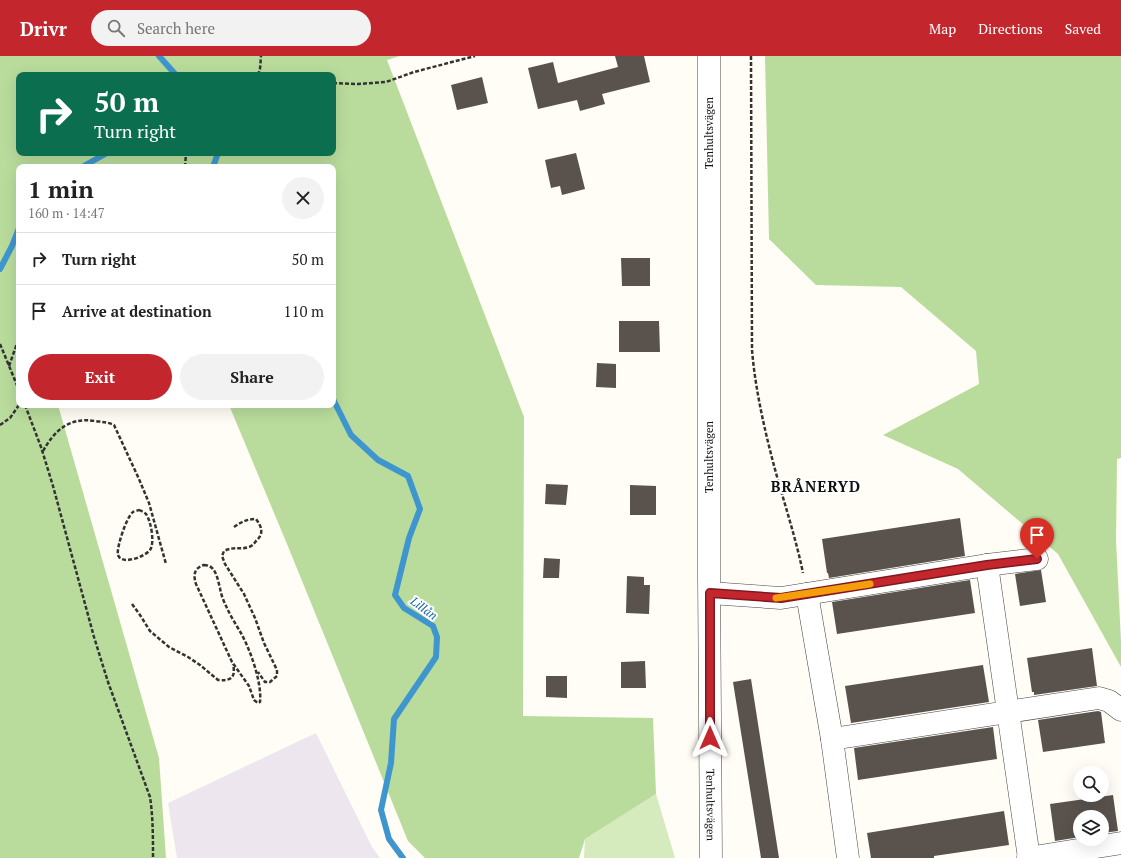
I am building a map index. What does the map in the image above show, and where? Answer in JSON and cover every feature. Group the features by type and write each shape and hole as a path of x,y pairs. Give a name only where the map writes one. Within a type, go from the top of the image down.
{"street":[{"name":"Tenhultsvägen","path":"709,56 711,858"},
{"path":"710,593 777,598 987,565 1037,559"},
{"path":"987,565 1028,858 1121,842"},
{"path":"807,594 832,739 848,858"},
{"path":"832,739 1100,698 1109,701 1121,710"}],"path":[{"path":"259,72 261,56"},
{"path":"336,83 358,84 386,82 414,72 475,56"},
{"path":"752,56 752,350 754,373 772,458 797,546 807,594"},
{"path":"0,344 16,383"},
{"path":"9,366 16,346"},
{"path":"0,425 10,418 17,408"},
{"path":"26,408 53,486 94,637 108,682 150,796 153,830 153,858"},
{"path":"42,452 49,440 71,422 85,419 108,423 114,426 149,503 166,564"},
{"path":"138,510 147,515 150,522 153,541 151,549 147,553 129,560 120,558 118,555 118,550 121,537 133,512 138,510"},
{"path":"234,527 249,519 256,520 261,525 262,533 258,540 250,547 230,548 224,551 222,556 225,564 244,594 277,670 277,676 270,682 265,682 258,674 246,642 228,610 220,590 218,579 212,568 208,565 200,566 197,568 194,577 232,662 249,686 254,700 258,703 260,702 260,697 256,669"},
{"path":"132,604 150,631 169,647 194,661 218,680 229,680 232,677 234,672 232,662"}],"shaded area":[{"path":"316,733 372,847 380,858 177,858 168,803"}],"green space":[{"path":"0,56 400,56 387,60 524,417 523,716 653,718 656,794 585,839 579,858 425,858 408,841 230,408 336,408 336,164 16,164 16,408 59,408 159,758 166,858 0,858"},
{"path":"765,56 1121,56 1121,458 1117,459 1116,540 1121,667 1058,554 958,469 883,435 979,384 976,351 901,287 816,285 769,239"},
{"path":"656,794 675,858 584,858 585,839"}],"building":[{"path":"615,56 644,56 650,82 602,94 605,104 580,111 577,100 538,109 528,68 553,62 558,83 618,67"},
{"path":"482,77 488,103 457,110 451,85"},
{"path":"576,153 585,189 562,195 560,186 551,188 545,160"},
{"path":"621,258 650,258 650,286 622,286"},
{"path":"619,321 659,321 660,352 619,352"},
{"path":"597,363 616,364 616,388 596,387"},
{"path":"546,484 568,485 566,505 545,504"},
{"path":"630,485 656,486 656,515 630,515"},
{"path":"960,518 965,556 829,578 822,539"},
{"path":"544,558 560,559 559,578 543,578"},
{"path":"1041,570 1046,602 1020,606 1015,574"},
{"path":"627,576 644,577 644,585 650,585 649,614 626,613"},
{"path":"970,580 975,613 837,634 832,602"},
{"path":"1092,648 1097,686 1034,695 1034,692 1032,692 1027,658"},
{"path":"645,661 646,688 621,688 621,662"},
{"path":"983,665 989,702 851,723 845,686"},
{"path":"546,676 567,676 567,698 546,697"},
{"path":"751,679 779,858 761,858 733,682"},
{"path":"1098,711 1101,712 1105,743 1043,752 1038,720"},
{"path":"993,727 997,759 858,780 854,748"},
{"path":"1113,795 1118,831 1109,832 1109,810 1073,810 1073,838 1055,841 1050,804 1073,801 1073,802 1109,802 1109,796"},
{"path":"1004,811 1009,845 934,856 934,858 871,858 867,833"}],"waterway":[{"name":"Lillån","path":"159,56 173,72"},
{"path":"87,164 102,156"},
{"name":"Lillån","path":"214,164 217,156"},
{"path":"0,269 16,236"},
{"name":"Lillån","path":"336,405 351,435 378,460 408,476 420,509 409,538 395,595 404,608 433,626 437,637 436,657 394,719 391,763 381,810 389,839 403,858"}],"slow traffic":[{"path":"776,598 870,584"}],"district":[{"name":"BRÅNERYD","path":"816,486"}],"route":[{"path":"710,738 710,593 781,598 987,565 1037,559"}]}
